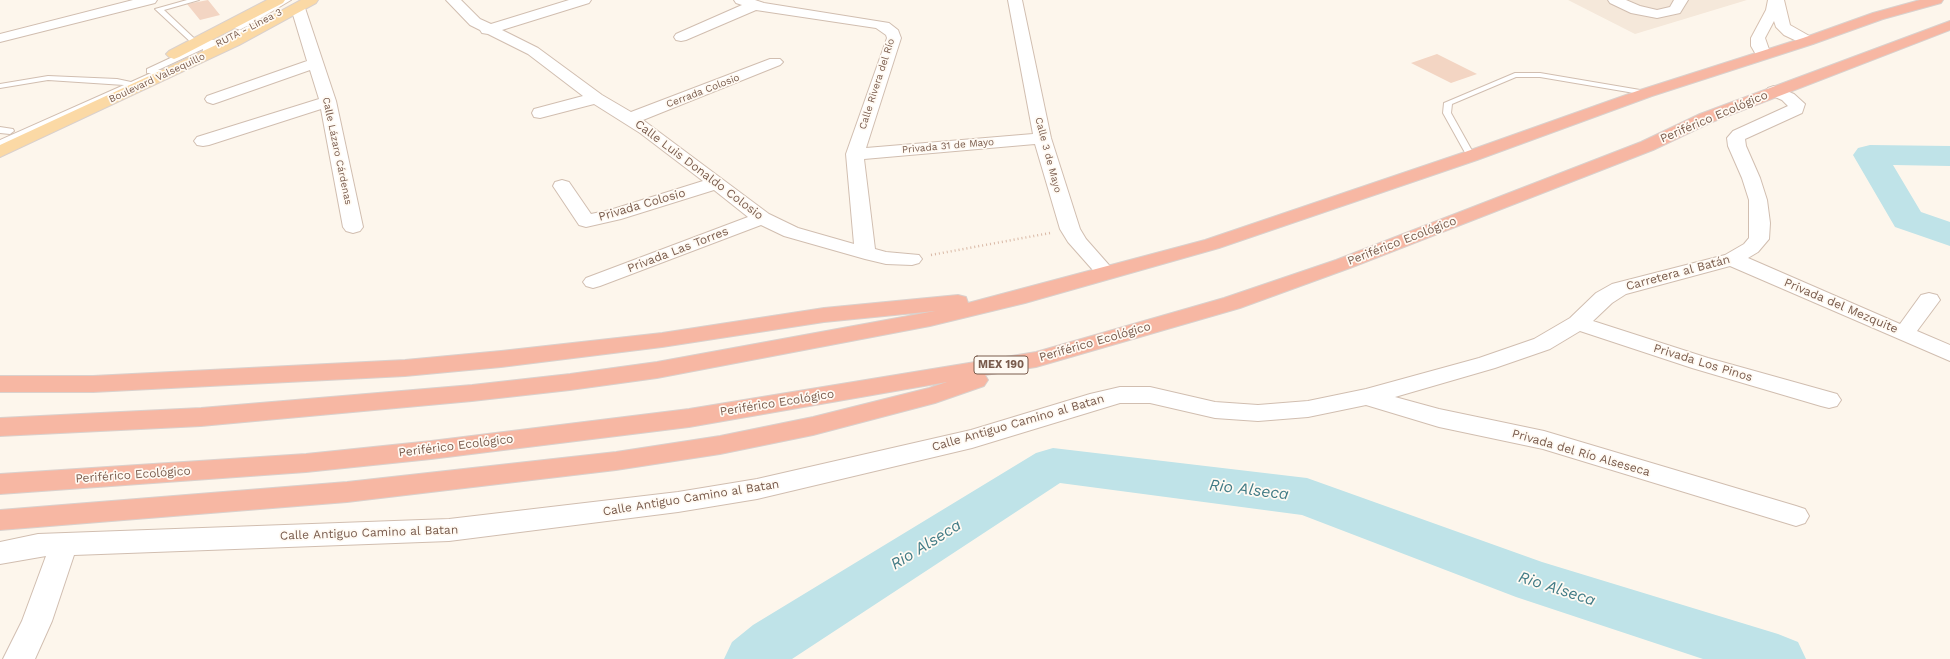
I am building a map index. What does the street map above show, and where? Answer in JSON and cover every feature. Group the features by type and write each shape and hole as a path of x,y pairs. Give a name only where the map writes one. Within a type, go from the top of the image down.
{"highway":[{"path":"0,427 105,423 209,416 472,393 570,382 657,370 930,319 1017,298 1212,244 1471,156 1646,93 1808,41 1878,16 1936,0"},
{"name":"Periférico Ecológico","path":"0,484 306,463 438,449 696,416 1036,359 1232,303 1335,266 1647,146 1679,130 1774,92 1950,25"},
{"path":"0,384 101,384 292,375 420,366 501,359 662,340 824,315 902,306 1017,298"},
{"path":"0,520 347,492 616,461 720,445 813,426 935,395 1036,359"}],"main road":[{"name":"Boulevard Valsequillo","path":"3,132 123,83 278,0"},
{"name":"Boulevard Valsequillo","path":"0,152 234,42 300,2"}],"street":[{"path":"0,38 150,0"},
{"name":"Calle Luis Donaldo Colosio","path":"453,0 466,15 487,30 537,54 596,98 673,149 762,218 791,232 865,253 899,259 912,259"},
{"path":"487,30 584,0"},
{"name":"Calle 3 de Mayo","path":"1015,0 1042,138 1070,229 1078,242 1106,273"},
{"path":"1615,0 1636,10 1657,14 1675,10 1681,0"},
{"path":"1776,0 1783,27 1789,32 1808,41"},
{"path":"1763,55 1759,46 1758,38 1773,10 1776,0"},
{"name":"Calle Lázaro Cárdenas","path":"300,2 315,63 328,101 353,227"},
{"path":"680,37 747,3"},
{"name":"Calle Rivera del Río","path":"747,3 876,24 884,26 893,33 894,38 855,154 865,253"},
{"name":"Cerrada Colosio","path":"629,119 775,62"},
{"path":"213,99 315,63"},
{"name":"Carretera al Batán","path":"1366,397 1542,344 1578,323 1604,298 1619,289 1644,281 1732,259 1751,248 1759,239 1760,223 1758,200 1751,178 1737,146 1736,138 1739,135 1796,109 1796,104 1788,97 1774,92"},
{"path":"540,113 596,98"},
{"path":"202,141 328,101"},
{"name":"Privada 31 de Mayo","path":"855,154 1042,138"},
{"name":"Privada Colosio","path":"562,186 586,221 614,215 716,183"},
{"name":"Privada Las Torres","path":"593,282 762,218"},
{"name":"Privada del Mezquite","path":"1732,259 1950,354"},
{"path":"1904,333 1929,300"},
{"name":"Privada Los Pinos","path":"1578,323 1700,363 1829,400"},
{"name":"Calle Antiguo Camino al Batan","path":"1,552 38,545 449,530 600,513 757,489 972,439 1098,400 1120,395 1150,394 1215,410 1258,413 1308,409 1366,397"},
{"name":"Privada del Río Alseseca","path":"1366,397 1439,418 1544,440 1796,516"},
{"path":"18,659 23,653 37,621 64,544"}],"lane":[{"path":"195,44 159,9 196,0"},
{"path":"123,83 300,2"},
{"name":"RUTA - Línea 3","path":"0,143 123,83 204,51 300,2"},
{"path":"1471,156 1447,113 1448,103 1515,75 1540,75 1646,93"},
{"name":"RUTA - Línea 3","path":"0,86 48,78 123,83"}],"path":[{"path":"912,259 1070,229"}],"shaded area":[{"path":"1568,0 1747,0 1635,34"}],"building":[{"path":"208,0 220,15 200,20 187,4"},
{"path":"1437,54 1477,74 1451,83 1411,63"}],"waterway":[{"name":"Rio Alseca","path":"1950,156 1870,155 1908,219 1950,235"},
{"name":"Rio Alseca","path":"752,659 773,642 1053,465 1307,497 1535,582 1778,659"}]}
